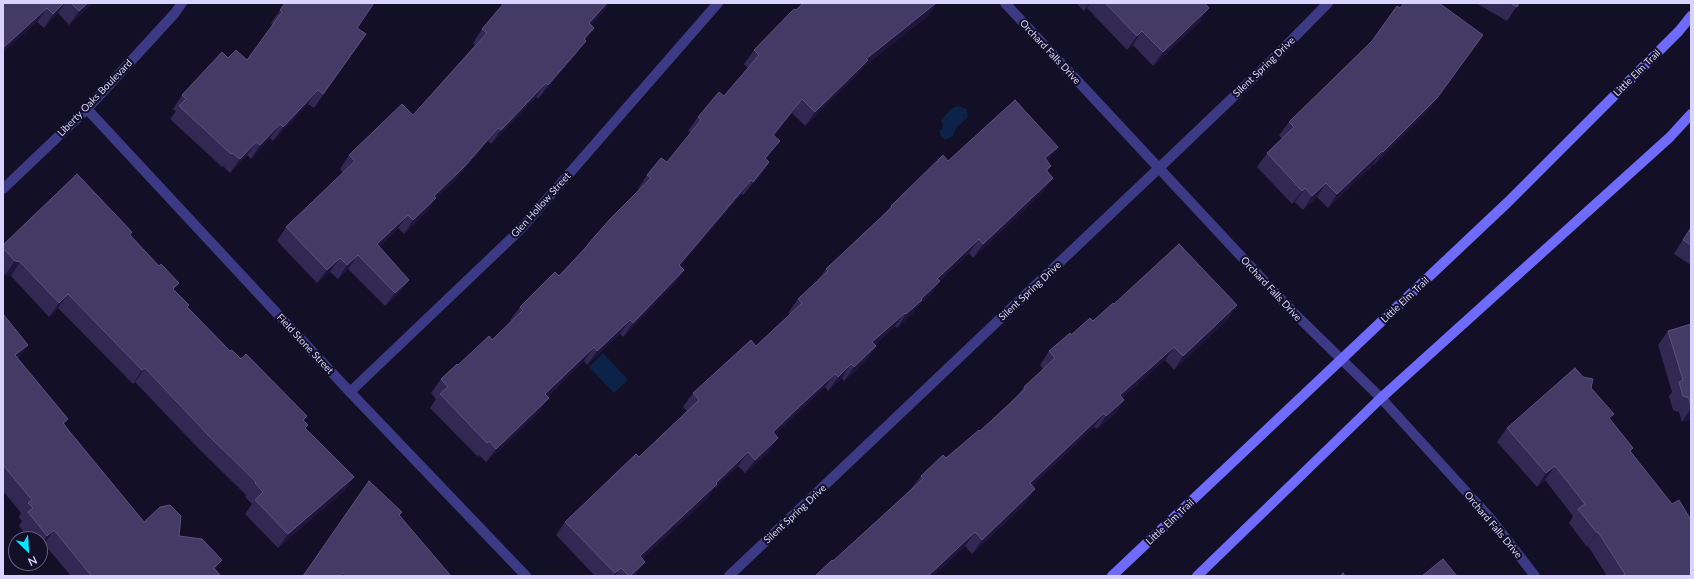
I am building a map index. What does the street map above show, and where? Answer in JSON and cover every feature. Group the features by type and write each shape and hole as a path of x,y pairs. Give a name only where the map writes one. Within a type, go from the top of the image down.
{"street":[{"name":"Liberty Oaks Boulevard","path":"3,189 87,109 175,13 182,3"},
{"name":"Glen Hollow Street","path":"350,392 520,230 718,3"},
{"name":"Orchard Falls Drive","path":"1005,3 1293,312 1380,398 1491,519 1535,576"},
{"name":"Silent Spring Drive","path":"729,576 1272,60 1328,3"},
{"name":"Little Elm Trail","path":"1112,576 1508,202 1679,31 1691,16"},
{"name":"Field Stone Street","path":"87,109 350,392 526,576"},
{"path":"1197,576 1380,398 1670,137 1691,114"}],"water":[{"path":"959,106 966,109 968,117 956,128 953,136 945,140 939,131 942,129 943,125 941,120 950,110"},
{"path":"603,353 628,380 614,393 589,367"}],"building":[{"path":"3,3 64,3 53,14 47,8 3,48"},
{"path":"71,3 88,3 79,11"},
{"path":"285,3 374,3 357,28 366,34 323,94 318,90 283,127 280,124 260,145 256,142 240,159 232,153 231,154 179,106 186,99 182,95 222,52 228,58 236,50 247,60 282,12 280,10"},
{"path":"504,3 607,3 589,23 594,28 584,39 586,41 548,85 546,83 501,130 498,128 464,167 434,196 436,198 413,220 408,215 377,244 409,280 395,293 358,255 347,265 340,258 327,270 286,227 355,161 349,155 402,104 413,115 487,33 482,29"},
{"path":"803,3 936,3 866,59 868,60 815,112 802,99 773,135 780,141 765,158 769,162 753,182 751,180 679,265 684,270 633,323 630,320 597,351 594,347 545,394 549,398 496,449 489,441 487,443 440,394 448,387 441,379 489,336 492,340 523,310 520,307 555,272 559,276 611,218 651,178 647,175 661,158 667,162 701,120 698,117 719,92 724,96 759,55 754,50 794,9 796,10"},
{"path":"1105,3 1205,3 1209,8 1163,52 1142,31 1137,36"},
{"path":"1404,3 1439,3 1483,35 1437,98 1383,152 1382,151 1337,194 1326,183 1312,196 1305,188 1302,191 1267,153 1294,127 1289,122 1372,41 1397,6 1400,8"},
{"path":"1510,3 1519,3 1517,7"},
{"path":"1015,100 1058,147 1045,158 1051,166 1046,170 1053,178 983,244 979,239 937,279 940,281 921,299 922,300 872,342 876,346 854,367 851,364 838,377 835,374 803,403 773,432 778,438 755,460 748,452 716,483 717,484 640,556 645,562 630,576 621,568 615,573 565,522 636,454 639,457 699,400 693,393 751,340 756,346 802,303 798,299 828,271 826,269 892,207 891,206 943,155 948,161"},
{"path":"77,174 132,232 130,235 159,266 161,264 179,283 173,289 189,305 187,307 230,351 232,350 241,359 246,354 307,416 303,420 308,425 305,428 354,477 288,534 255,500 263,492 255,483 256,482 209,436 145,368 142,370 68,294 59,303 20,262 15,261 3,248 3,245"},
{"path":"1691,228 1691,245 1683,240"},
{"path":"1179,244 1237,305 1183,356 1174,347 1120,395 1124,400 1106,416 1104,413 1030,483 1035,489 982,540 975,532 928,576 815,576 923,479 921,476 943,455 946,458 979,430 980,431 1025,389 1024,387 1055,358 1049,351 1070,333 1071,335 1090,318 1093,321 1113,303 1114,304"},
{"path":"3,314 28,345 15,355 68,419 63,423 144,522 160,507 170,505 181,516 179,536 202,539 222,560 214,568 221,576 89,576 90,574 54,530 48,535 48,531 43,531 28,512 33,508 28,503 32,500 3,465"},
{"path":"1691,324 1691,407 1689,398 1683,396 1679,382 1683,380 1668,331"},
{"path":"1575,368 1583,377 1593,379 1591,388 1614,414 1609,418 1633,448 1630,451 1672,504 1679,500 1691,520 1691,576 1622,576 1625,574 1598,532 1597,533 1578,509 1585,504 1555,466 1546,473 1507,428"},
{"path":"369,481 402,512 399,515 451,576 345,576 343,573 340,576 303,576"},
{"path":"1443,559 1457,576 1422,576"}]}
